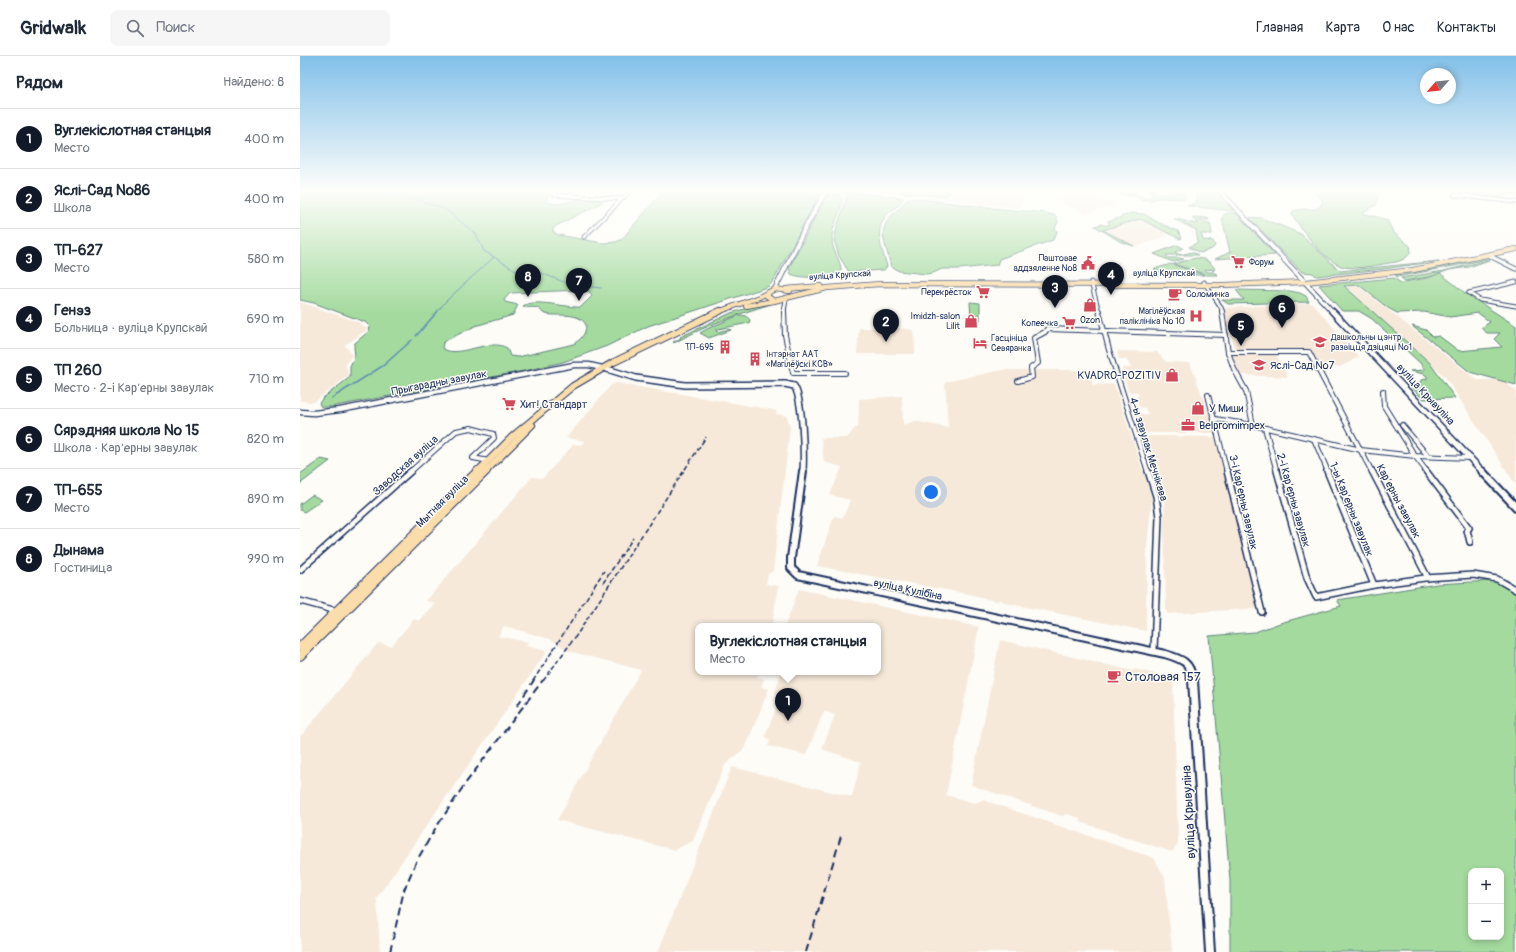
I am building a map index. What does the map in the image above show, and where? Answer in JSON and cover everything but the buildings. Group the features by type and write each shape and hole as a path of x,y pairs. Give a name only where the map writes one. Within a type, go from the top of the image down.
{"main road":[{"path":"776,301 767,296 772,290 804,231"},
{"name":"вуліца Крывуліна","path":"1258,231 1516,507"},
{"name":"вуліца Крупскай","path":"1305,280 1409,268 1516,245"},
{"name":"вуліца Крупскай","path":"776,301 827,288 880,284 1205,283 1305,280 1413,270 1516,249"},
{"name":"вуліца Крупскай","path":"772,290 880,281 1091,283"},
{"path":"784,289 791,294 787,299"},
{"path":"605,369 702,319 772,290"},
{"path":"605,369 710,318 752,304 776,301"},
{"name":"вуліца Кулібіна","path":"605,369 636,378 684,385 785,384 794,386 798,392 801,418 803,470 791,558 791,568 798,575 993,618 1154,651 1184,661 1192,670"},
{"name":"Мытная вуліца","path":"300,656 340,611 489,460 540,412 573,386 605,369"},
{"name":"Мытная вуліца","path":"300,647 393,566 540,418 579,386 605,369"},
{"name":"вуліца Крывуліна","path":"1192,670 1210,952"}],"street":[{"path":"584,237 590,231"},
{"path":"1488,255 1516,269"},
{"path":"1516,282 1469,293 1480,300 1516,306"},
{"name":"4-ы завулак Мечнікава","path":"1091,283 1104,331 1130,417 1153,485 1158,506 1154,651"},
{"path":"1205,283 1221,307 1228,352 1246,391 1253,425"},
{"path":"787,299 783,306 794,373 844,373"},
{"path":"776,301 783,306"},
{"path":"1018,381 1032,377 1031,368 1038,363 1034,338 1045,332 1047,329 1226,334"},
{"name":"Карʼерны завулак","path":"1228,352 1310,352 1428,578"},
{"name":"Прыгарадны завулак","path":"300,412 314,413 340,410 582,364 605,369"},
{"path":"1383,392 1384,406 1415,456 1469,528 1467,530 1470,542"},
{"name":"3-і Карʼерны завулак","path":"1208,395 1229,474 1241,535 1262,612"},
{"path":"1215,419 1253,425 1361,450 1415,456 1471,458"},
{"path":"1402,425 1428,456"},
{"name":"Заводская вуліца","path":"300,570 456,431 471,428 493,434 494,438 473,458 489,460"},
{"name":"2-і Карʼерны завулак","path":"1264,428 1307,578 1316,597 1374,585"},
{"name":"1-ы Карʼерны завулак","path":"1314,439 1374,585"},
{"path":"1374,585 1428,578 1473,575 1497,579 1509,584 1516,590"},
{"path":"300,601 340,611"}],"shaded area":[{"path":"1106,231 1161,231 1169,235 1135,247"},
{"path":"1358,286 1477,380 1502,380 1516,391 1516,485 1445,377 1346,287"},
{"path":"300,302 358,322 368,329 345,345 352,355 346,364 348,376 314,402 300,401"},
{"path":"1312,303 1359,357 1340,367 1319,365 1308,350 1236,350 1234,348 1224,308"},
{"path":"859,328 897,328 914,330 915,354 857,354"},
{"path":"1117,351 1157,352 1166,362 1190,363 1214,426 1213,433 1141,433 1135,414 1148,414 1145,408 1139,407 1136,396 1139,396 1138,392 1128,392 1122,368 1131,368 1126,359 1119,359"},
{"name":"Яслі-Сад №7","path":"1230,354 1276,354 1288,377 1241,375"},
{"path":"1002,370 1089,370 1093,385 1114,384 1152,498 1147,546 1146,631 1006,603 1001,600 994,601 973,595 817,566 834,516 843,518 850,500 830,495 842,467 824,462 821,438 847,438 855,428 858,428 859,399 902,396 903,425 915,421 948,428 945,382"},
{"path":"616,383 768,409 777,411 776,414 787,416 790,428 773,571 768,574 766,584 778,586 772,623 695,623 695,675 758,675 757,677 764,679 761,687 769,689 745,748 725,765 693,841 674,850 557,820 641,670 569,651 550,639 504,626 498,636 528,642 526,646 547,651 376,899 380,952 300,952 300,737 378,643 391,646 414,619 419,621 433,606 435,603 426,601 532,477 543,478 574,444 581,445 585,441 566,438 611,385"},
{"path":"1143,436 1217,437 1239,533 1261,608 1168,614 1166,610 1164,523 1165,493 1159,481"},
{"path":"799,589 979,627 946,795 974,803 983,800 1154,858 1165,878 1172,952 658,952 732,767 852,797 861,762 822,749 835,715 824,711 806,755 768,746 770,741 765,736 781,696 775,693 780,675 881,675 881,623 786,623"},
{"path":"1000,640 1133,671 1134,669 1173,678 1178,843 1172,852 1080,822 1080,818 1067,814 1062,816 971,785"}],"green space":[{"path":"300,231 553,231 558,235 603,243 616,242 622,239 629,231 800,231 774,280 769,286 761,289 648,326 607,346 563,362 524,371 330,407 321,407 319,403 323,398 350,377 350,366 355,356 355,343 369,331 370,327 365,322 314,303 300,300","holes":["581,290 590,292 592,296 581,307 542,303 523,306 538,308 545,314 568,315 583,321 586,325 584,334 574,344 518,357 510,356 507,348 500,345 482,346 456,352 448,351 442,348 443,343 447,340 475,326 513,315 518,305 505,302 504,300 510,293"]},
{"path":"808,231 833,231 832,244 840,263 841,270 837,273 824,277 802,277 791,274 789,268"},
{"path":"836,231 880,231 882,252 887,266 884,270 849,272 839,256 834,240"},
{"path":"884,231 1057,232 1053,240 999,259 997,265 959,269 942,269 926,274 899,271 891,267"},
{"path":"1103,231 1134,246 1121,242"},
{"path":"1164,231 1178,231 1182,238 1180,239"},
{"path":"1196,231 1211,231 1212,234 1201,234 1203,240 1213,241 1215,246 1212,249 1200,253 1189,247 1198,242"},
{"path":"1225,231 1253,231 1275,255 1215,259 1230,252"},
{"path":"1262,231 1293,231 1301,234 1340,271 1439,261 1316,276 1313,273 1302,272"},
{"path":"1303,231 1392,231 1410,246 1411,249 1405,258 1396,262 1350,268 1337,264 1330,259"},
{"path":"1177,245 1183,248 1175,252 1180,255 1166,255 1168,258 1184,259 1173,262 1154,254"},
{"path":"1192,252 1198,255 1180,255"},
{"path":"1487,257 1492,258 1397,277 1395,275"},
{"path":"1195,258 1204,259 1209,262 1215,269 1213,271 1212,269 1205,270 1218,275 1207,275 1174,264"},
{"path":"1492,259 1469,267 1449,270 1433,276 1405,281 1401,278 1444,271"},
{"path":"1171,264 1204,275 1165,275 1154,269"},
{"path":"1440,273 1465,293 1516,326 1516,385 1470,372 1412,326 1426,330 1433,337 1439,336 1459,351 1502,347 1494,339 1500,333 1487,333 1481,328 1490,322 1478,313 1450,317 1424,312 1397,313 1388,308 1359,285 1344,286 1429,362 1455,398 1424,399 1404,379 1405,378 1415,384 1420,383 1421,380 1427,379 1427,376 1424,374 1410,371 1425,370 1420,363 1372,319 1359,311 1342,311 1319,285 1394,278 1401,283 1431,277"},
{"path":"1236,290 1290,291 1306,296 1309,302 1228,304 1222,300 1244,300"},
{"path":"970,302 980,303 980,320 971,320"},
{"path":"764,303 771,304 721,321 674,343 673,342 681,338 680,337 731,313"},
{"path":"739,315 748,318 750,320 749,323 718,329 716,330 717,332 731,330 709,338 700,333 707,329"},
{"path":"321,459 330,461 300,484 300,474"},
{"path":"312,495 322,500 304,512 300,510 300,504"},
{"path":"1507,580 1516,587 1516,952 1230,952 1230,880 1209,636 1255,632 1280,623 1341,606 1337,600 1437,584"}],"waterway":[{"path":"472,231 476,234 484,251 494,257"},
{"path":"437,312 446,301 494,257"},
{"path":"494,257 517,271 541,273 569,284 601,288"},
{"path":"416,336 438,311"},
{"path":"332,398 384,365 412,340"}],"railway":[{"path":"543,681 576,636 706,437"},
{"path":"603,583 633,538"},
{"path":"533,681 604,571"},
{"path":"517,706 534,680"},
{"path":"390,952 404,890 416,862 435,829 465,784 543,680"},
{"path":"806,952 842,833"}],"place":[{"name":"Форум","path":"1238,262"},
{"name":"Паштовае аддзяленне №8","path":"1088,263"},
{"name":"Перекрёсток","path":"983,292"},
{"name":"Соломинка","path":"1175,294"},
{"name":"Генэз","path":"1111,295"},
{"name":"Дынама","path":"528,297"},
{"name":"ТП-655","path":"579,301"},
{"name":"Ozon","path":"1090,305"},
{"name":"ТП-627","path":"1055,308"},
{"name":"Магілёўская паліклініка № 10","path":"1196,316"},
{"name":"Imidzh-salon Lilit","path":"971,321"},
{"name":"Копеечка","path":"1069,323"},
{"name":"Сярэдняя школа № 15","path":"1282,328"},
{"name":"Яслі-Сад №86","path":"886,342"},
{"name":"Дашкольны цэнтр развіцця дзіцяці №1","path":"1320,342"},
{"name":"Гасцініца Севяранка","path":"980,343"},
{"name":"ТП 260","path":"1241,346"},
{"name":"ТП-695","path":"725,347"},
{"name":"Інтэрнат ААТ «Магілёўскі КСВ»","path":"755,359"},
{"name":"Яслі-Сад №7","path":"1259,365"},
{"name":"KVADRO-POZITIV","path":"1172,375"},
{"name":"Хит! Стандарт","path":"509,404"},
{"name":"У Миши","path":"1198,408"},
{"name":"Belpromimpex","path":"1188,425"},
{"name":"Столовая 157","path":"1114,676"},
{"name":"Вуглекіслотная станцыя","path":"788,721"}]}
